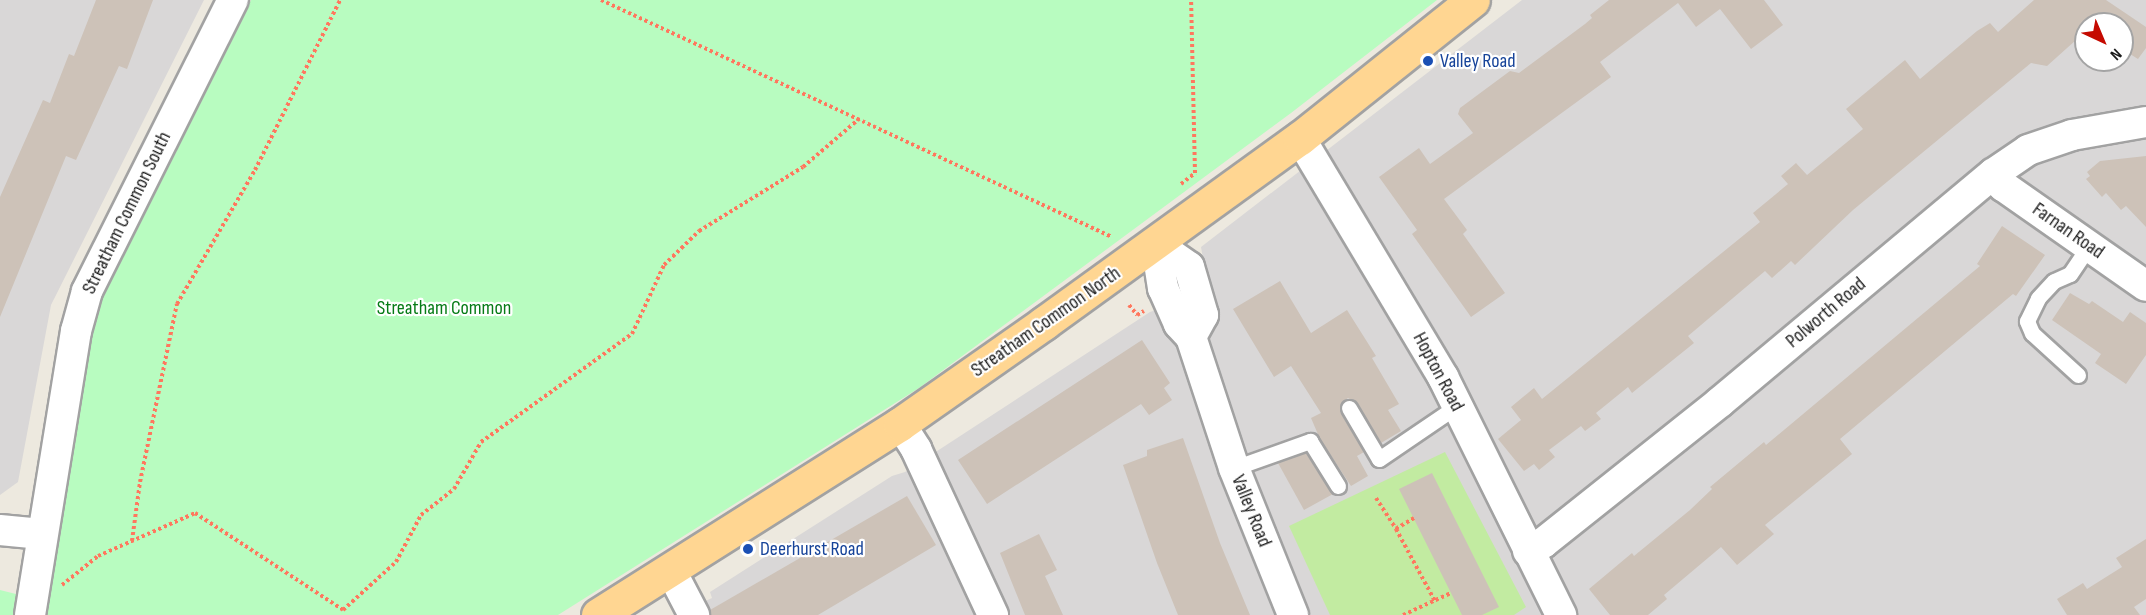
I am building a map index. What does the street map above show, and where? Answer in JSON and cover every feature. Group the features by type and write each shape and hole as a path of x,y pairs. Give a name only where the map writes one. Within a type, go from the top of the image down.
{"main road":[{"name":"Streatham Common North","path":"598,615 671,571 900,424 1156,244 1300,138 1473,0"}],"street":[{"name":"Streatham Common South","path":"30,615 76,331 87,291 233,0"},
{"name":"Polworth Road","path":"1528,550 1543,543 1720,402 1993,174 2028,150 2072,135 2146,122"},
{"name":"Hopton Road","path":"1300,138 1456,406 1561,615"},
{"name":"Farnan Road","path":"1993,174 2003,186 2146,286"},
{"name":"Valley Road","path":"1156,244 1163,288 1179,324 1191,337 1234,468 1293,615"},
{"path":"900,424 916,449 993,615"},
{"path":"0,530 42,534"},
{"path":"671,571 694,615"}],"lane":[{"path":"2078,375 2032,333 2027,321 2038,298 2054,281 2070,274 2089,246"},
{"path":"1349,408 1379,459 1456,406"},
{"path":"1234,468 1310,441 1338,486"}],"path":[{"path":"132,541 140,482 177,304 255,170 340,0"},
{"path":"601,0 1115,238"},
{"path":"1177,188 1195,173 1191,0"},
{"path":"57,589 98,556 195,513 343,609 396,562 422,515 454,489 481,442 632,334 664,265 699,231 802,167 859,119"},
{"path":"1376,498 1435,601"},
{"path":"1396,530 1414,518"},
{"path":"1403,615 1410,614 1451,593"}],"shaded area":[{"path":"0,0 204,0 51,305 18,482 0,495"},
{"path":"1522,0 2146,0 2146,615 676,615 712,598 710,592 892,476 905,472 1150,312 1209,292 1201,247"}],"green space":[{"name":"Streatham Common","path":"251,0 1437,0 1291,113 919,388 558,615 0,615 0,590 40,600 89,330 127,236"},
{"path":"1445,452 1526,607 1514,615 1330,615 1289,526"}],"building":[{"path":"96,0 153,0 127,69 119,66 76,160 66,156 0,317 0,197 43,100 50,103 69,54 74,56"},
{"path":"1609,0 1764,0 1783,25 1751,49 1720,9 1696,27 1678,3 1600,62 1611,77 1444,199 1467,230 1463,234 1505,293 1471,317 1412,234 1417,230 1379,177 1419,148 1430,164 1473,133 1458,114 1460,108 1510,71 1519,73 1585,24 1592,18 1590,15"},
{"path":"2034,0 2106,0 2124,12 2074,12 2074,42 2047,66 2031,63 1853,210 1795,265 1791,261 1772,278 1765,271 1688,336 1694,343 1632,393 1628,387 1596,413 1601,419 1585,431 1581,426 1549,450 1555,457 1539,470 1534,464 1524,471 1498,439 1521,420 1511,407 1534,388 1542,399 1760,222 1753,213 1788,184 1781,176 1796,163 1807,175 1863,129 1846,109 1905,60 1920,79 1977,31 1990,23 1998,32"},
{"path":"2134,19 2146,27 2146,48 2138,59 2134,56"},
{"path":"2146,156 2146,227 2126,206 2121,210 2106,193 2102,197 2086,179 2090,176 2087,172 2100,161"},
{"path":"2002,226 2045,255 2016,296 2013,294 1840,439 1852,454 1765,525 1774,534 1737,565 1721,547 1664,595 1667,599 1648,615 1610,615 1589,589 1632,553 1634,556 1690,510 1712,489 1710,487 1764,442 1766,445 1980,266 1977,264"},
{"path":"1280,281 1311,333 1347,310 1376,356 1372,358 1399,404 1388,410 1401,431 1381,443 1357,403 1348,398 1341,403 1341,413 1364,452 1357,456 1368,476 1351,486 1320,439 1311,418 1321,413 1291,366 1274,377 1233,309"},
{"path":"2070,293 2089,304 2092,301 2123,322 2130,312 2146,323 2146,355 2126,384 2095,363 2101,354 2052,320"},
{"path":"1142,340 1170,383 1164,388 1172,400 1149,415 1141,404 987,504 958,460"},
{"path":"1183,438 1220,543 1250,615 1178,615 1157,563 1123,465 1147,456 1147,450"},
{"path":"1306,453 1333,494 1304,510 1278,463"},
{"path":"1432,473 1499,607 1482,615 1462,615 1399,489"},
{"path":"907,496 936,545 818,615 711,615 710,610"},
{"path":"1039,534 1057,570 1045,576 1063,615 1025,615 1000,553"},
{"path":"2146,539 2146,599 2134,607 2140,615 2067,615 2057,599 2083,583 2087,589 2122,567 2116,558"}],"place":[{"name":"Valley Road","path":"1428,61"},
{"name":"Deerhurst Road","path":"748,549"}]}
